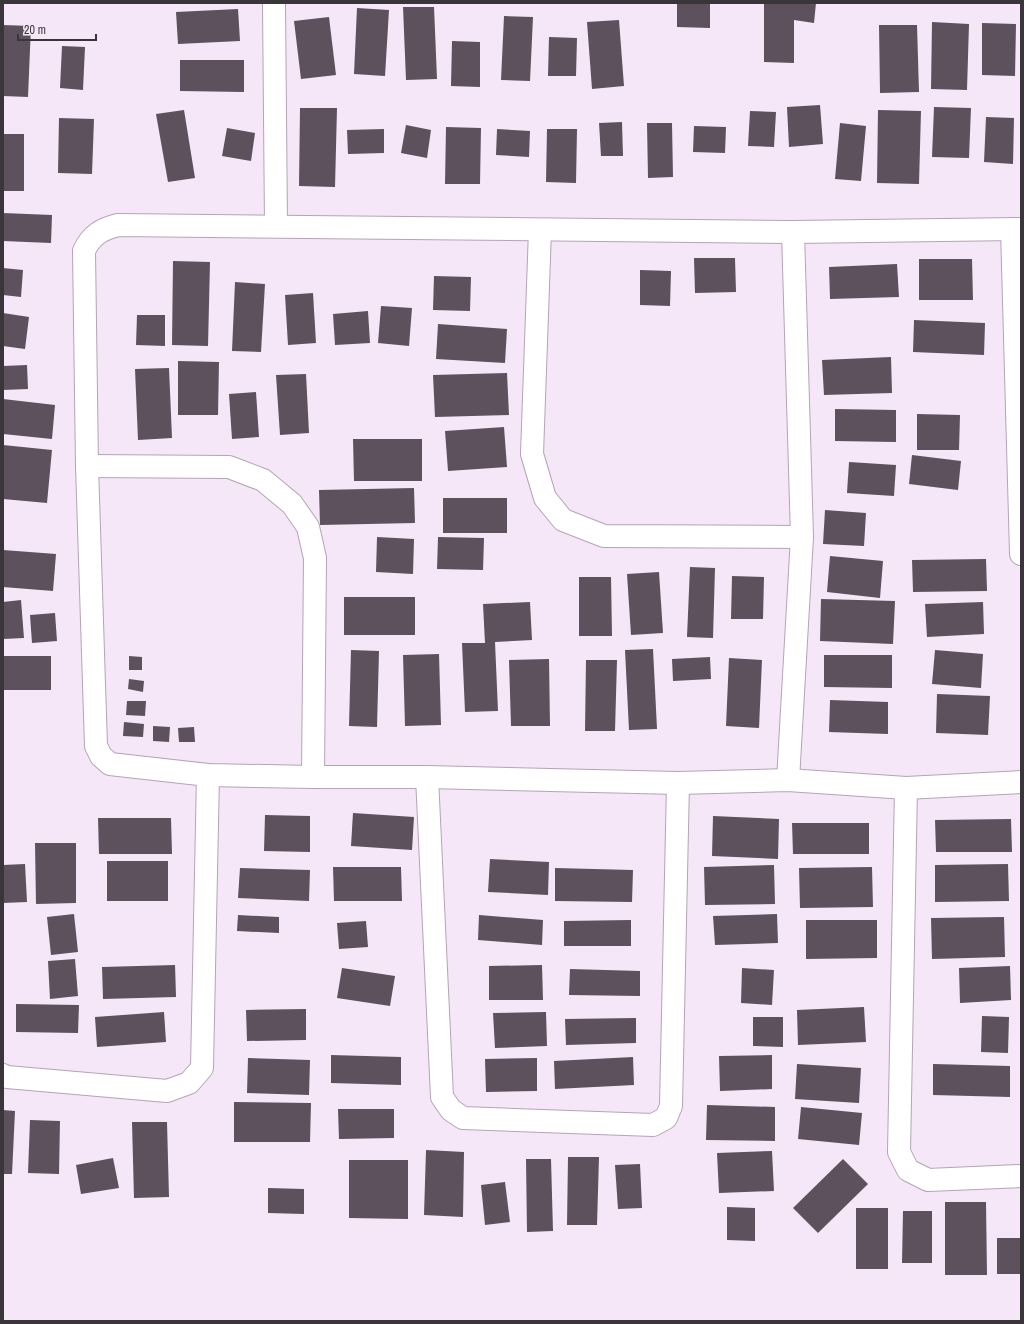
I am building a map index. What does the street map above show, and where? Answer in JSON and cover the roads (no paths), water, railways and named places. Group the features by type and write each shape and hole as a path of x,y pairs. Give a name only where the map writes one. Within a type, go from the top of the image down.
{"street":[{"path":"274,3 276,226"},
{"path":"1021,554 1016,229 793,232 118,225 108,227 96,234 88,242 84,251 87,466 96,746 101,756 110,764 208,775 427,777 678,783 788,780 906,788 1021,782"},
{"path":"540,230 532,454 545,498 563,520 604,536 802,537"},
{"path":"788,780 802,537 793,232"},
{"path":"87,466 229,467 263,480 292,504 308,527 315,558 313,777"},
{"path":"3,1075 7,1077 167,1091 189,1083 202,1068 208,775"},
{"path":"427,777 442,1097 451,1110 463,1118 653,1125 666,1118 671,1106 678,783"},
{"path":"906,788 899,1152 908,1170 928,1180 1021,1176"}]}
